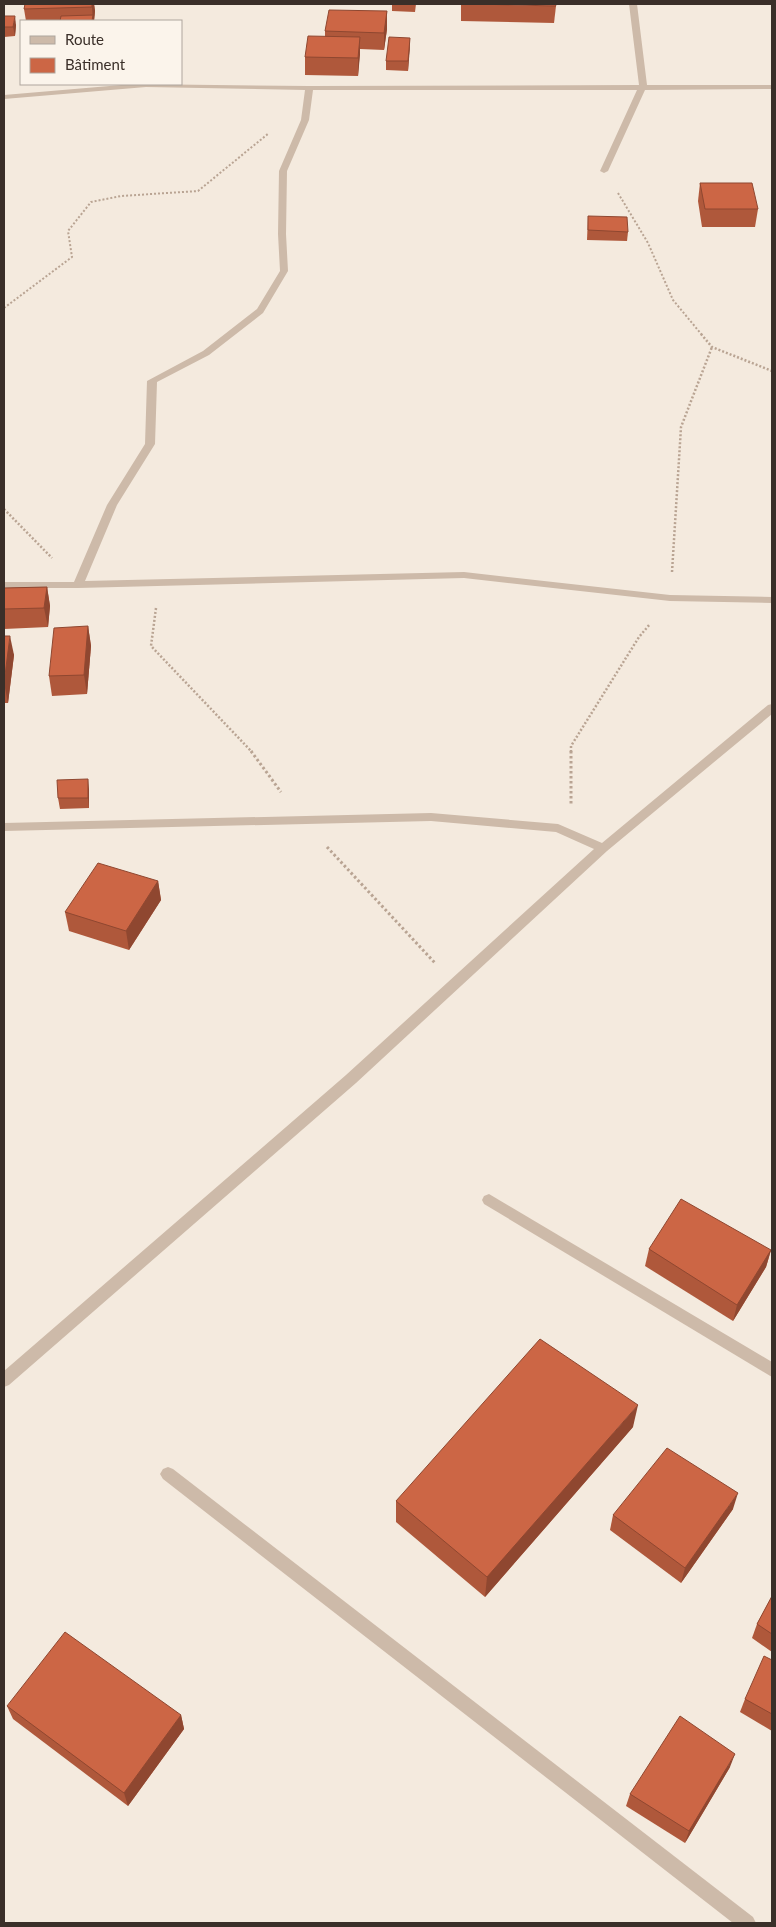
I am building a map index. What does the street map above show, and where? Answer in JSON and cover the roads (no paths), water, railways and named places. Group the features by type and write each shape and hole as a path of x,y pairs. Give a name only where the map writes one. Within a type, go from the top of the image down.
{"street":[{"path":"604,171 643,86 633,4"},
{"path":"4,97 146,85 310,88 772,87"},
{"path":"78,585 112,506 150,444 152,381 206,353 260,311 284,270 282,234 283,171 304,120 310,88"},
{"path":"4,585 78,585 464,575 670,598 772,600"},
{"path":"4,1380 351,1079 603,848 772,708"},
{"path":"4,827 431,817 558,828 603,848"},
{"path":"490,1200 772,1370"},
{"path":"168,1474 747,1923"}]}
